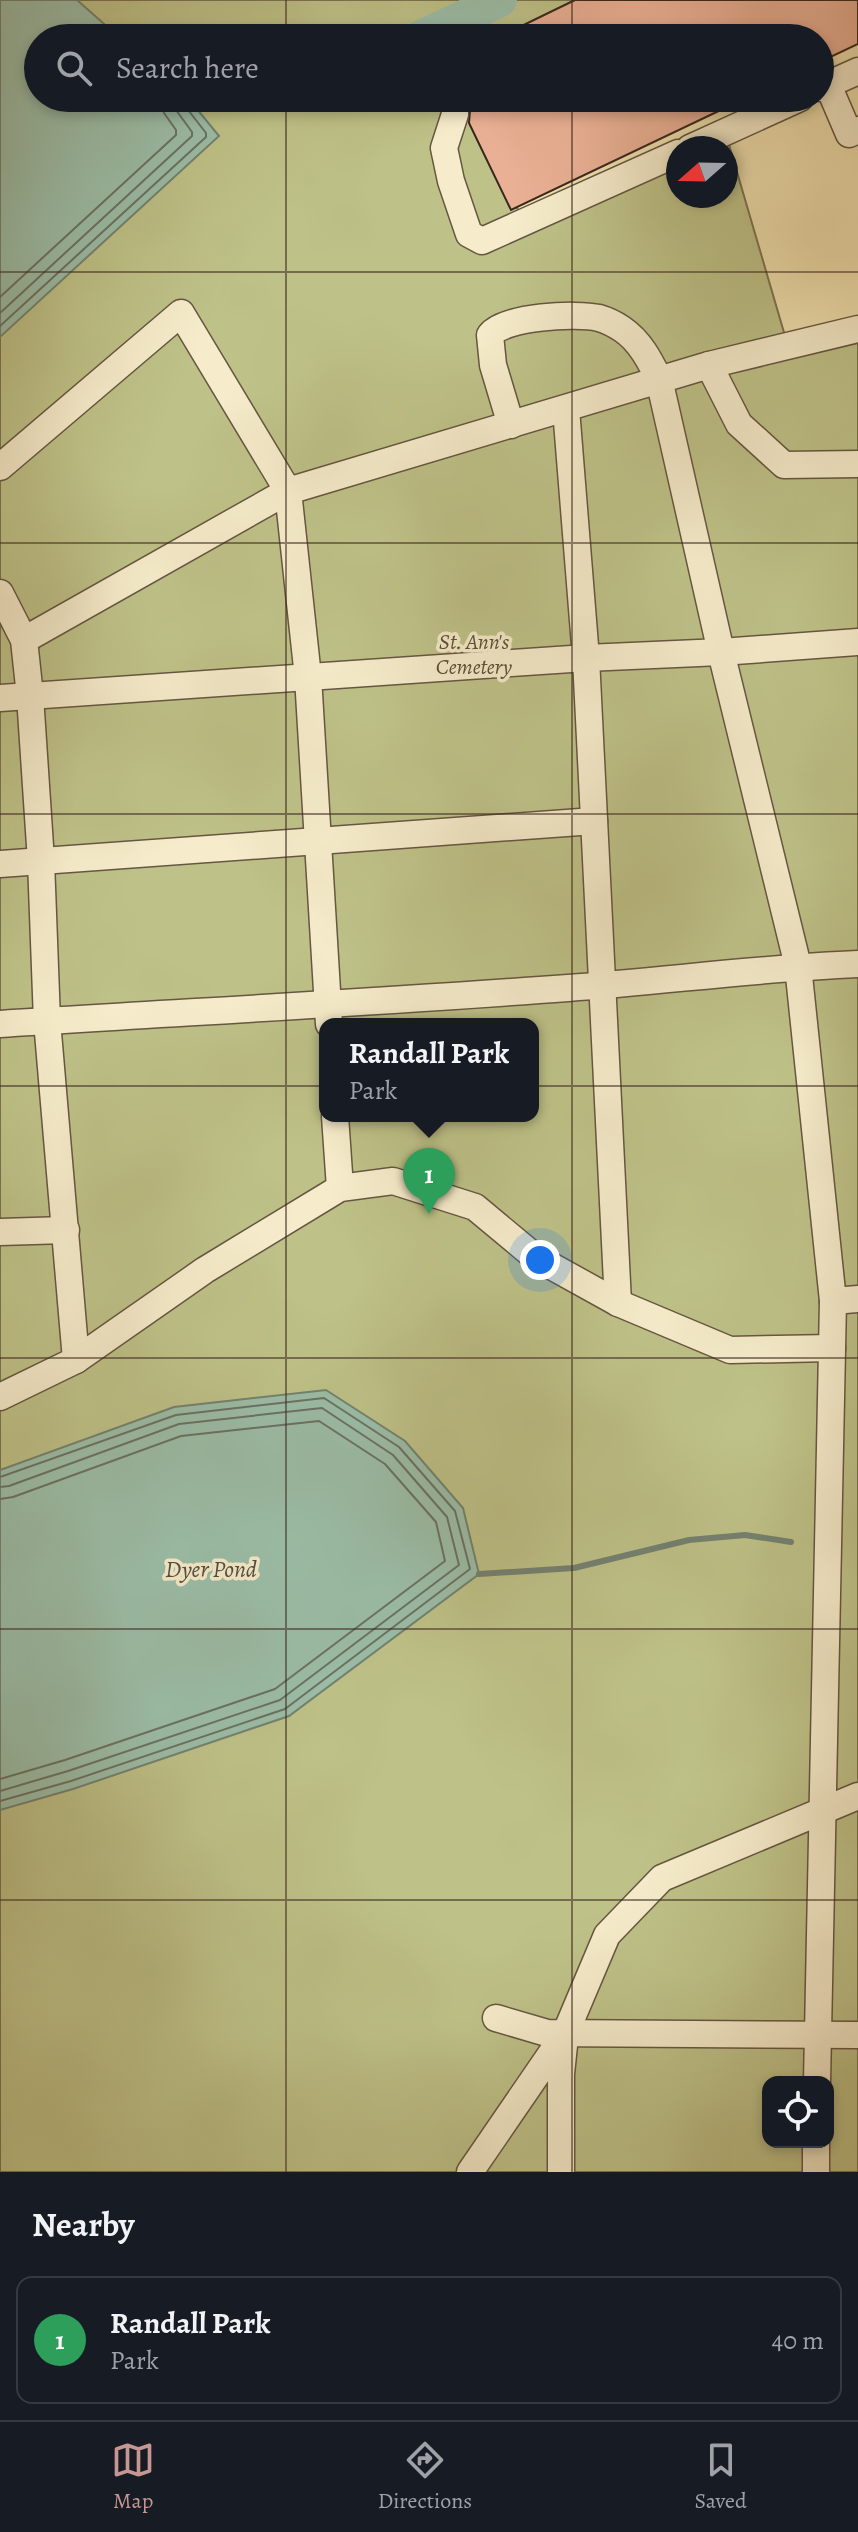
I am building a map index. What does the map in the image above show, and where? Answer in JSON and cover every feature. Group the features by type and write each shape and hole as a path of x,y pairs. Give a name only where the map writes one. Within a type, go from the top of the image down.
{"street":[{"path":"834,82 858,71"},
{"path":"834,106 849,134 858,130"},
{"path":"716,136 769,112"},
{"path":"455,114 444,148 451,181 469,234 482,241 666,158"},
{"path":"0,467 181,313 288,491 308,677 328,1015"},
{"path":"511,425 493,365 490,335 496,328 560,317 602,319 623,330 644,351 659,379 721,652 798,966 846,1300 832,1348 817,2076"},
{"path":"24,640 288,491 659,379 858,329"},
{"path":"709,365 739,424 784,465 858,464"},
{"path":"566,409 586,658 618,1303"},
{"path":"0,593 24,640 30,696 47,1021 76,1360"},
{"path":"0,698 858,642"},
{"path":"0,864 594,821"},
{"path":"0,1024 328,1015 798,966 858,964"},
{"path":"335,1122 340,1188"},
{"path":"0,1397 76,1360 205,1270 340,1188 393,1181 475,1207 535,1257 618,1303 730,1350 832,1348"},
{"path":"0,1232 66,1230"},
{"path":"470,2172 566,2032 607,1935 662,1878 858,1796"},
{"path":"496,2018 547,2033 858,2035"},
{"path":"561,2172 561,2074 566,2032"},
{"path":"816,2148 816,2172"}],"green space":[{"name":"St. Ann's Cemetery","path":"0,0 575,0 526,24 24,24 24,112 466,112 522,217 666,148 666,208 738,208 738,176 788,346 858,329 858,2172 0,2172"},
{"name":"St. Ann's Cemetery","path":"722,121 726,136 691,136"}],"water":[{"path":"0,0 77,0 104,24 24,24 24,112 199,112 219,136 0,337"},
{"name":"Dyer Pond","path":"326,1390 405,1441 463,1508 479,1574 289,1716 73,1789 0,1810 0,1470 174,1407"}],"building":[{"path":"575,0 858,0 858,44 834,55 834,24 526,24"},
{"path":"470,112 717,112 666,136 511,210 469,123"}],"waterway":[{"path":"449,24 500,0"},
{"path":"479,1574 574,1568 689,1540 745,1535 791,1542"}],"place":[{"name":"Randall Park","path":"429,1214"}]}
